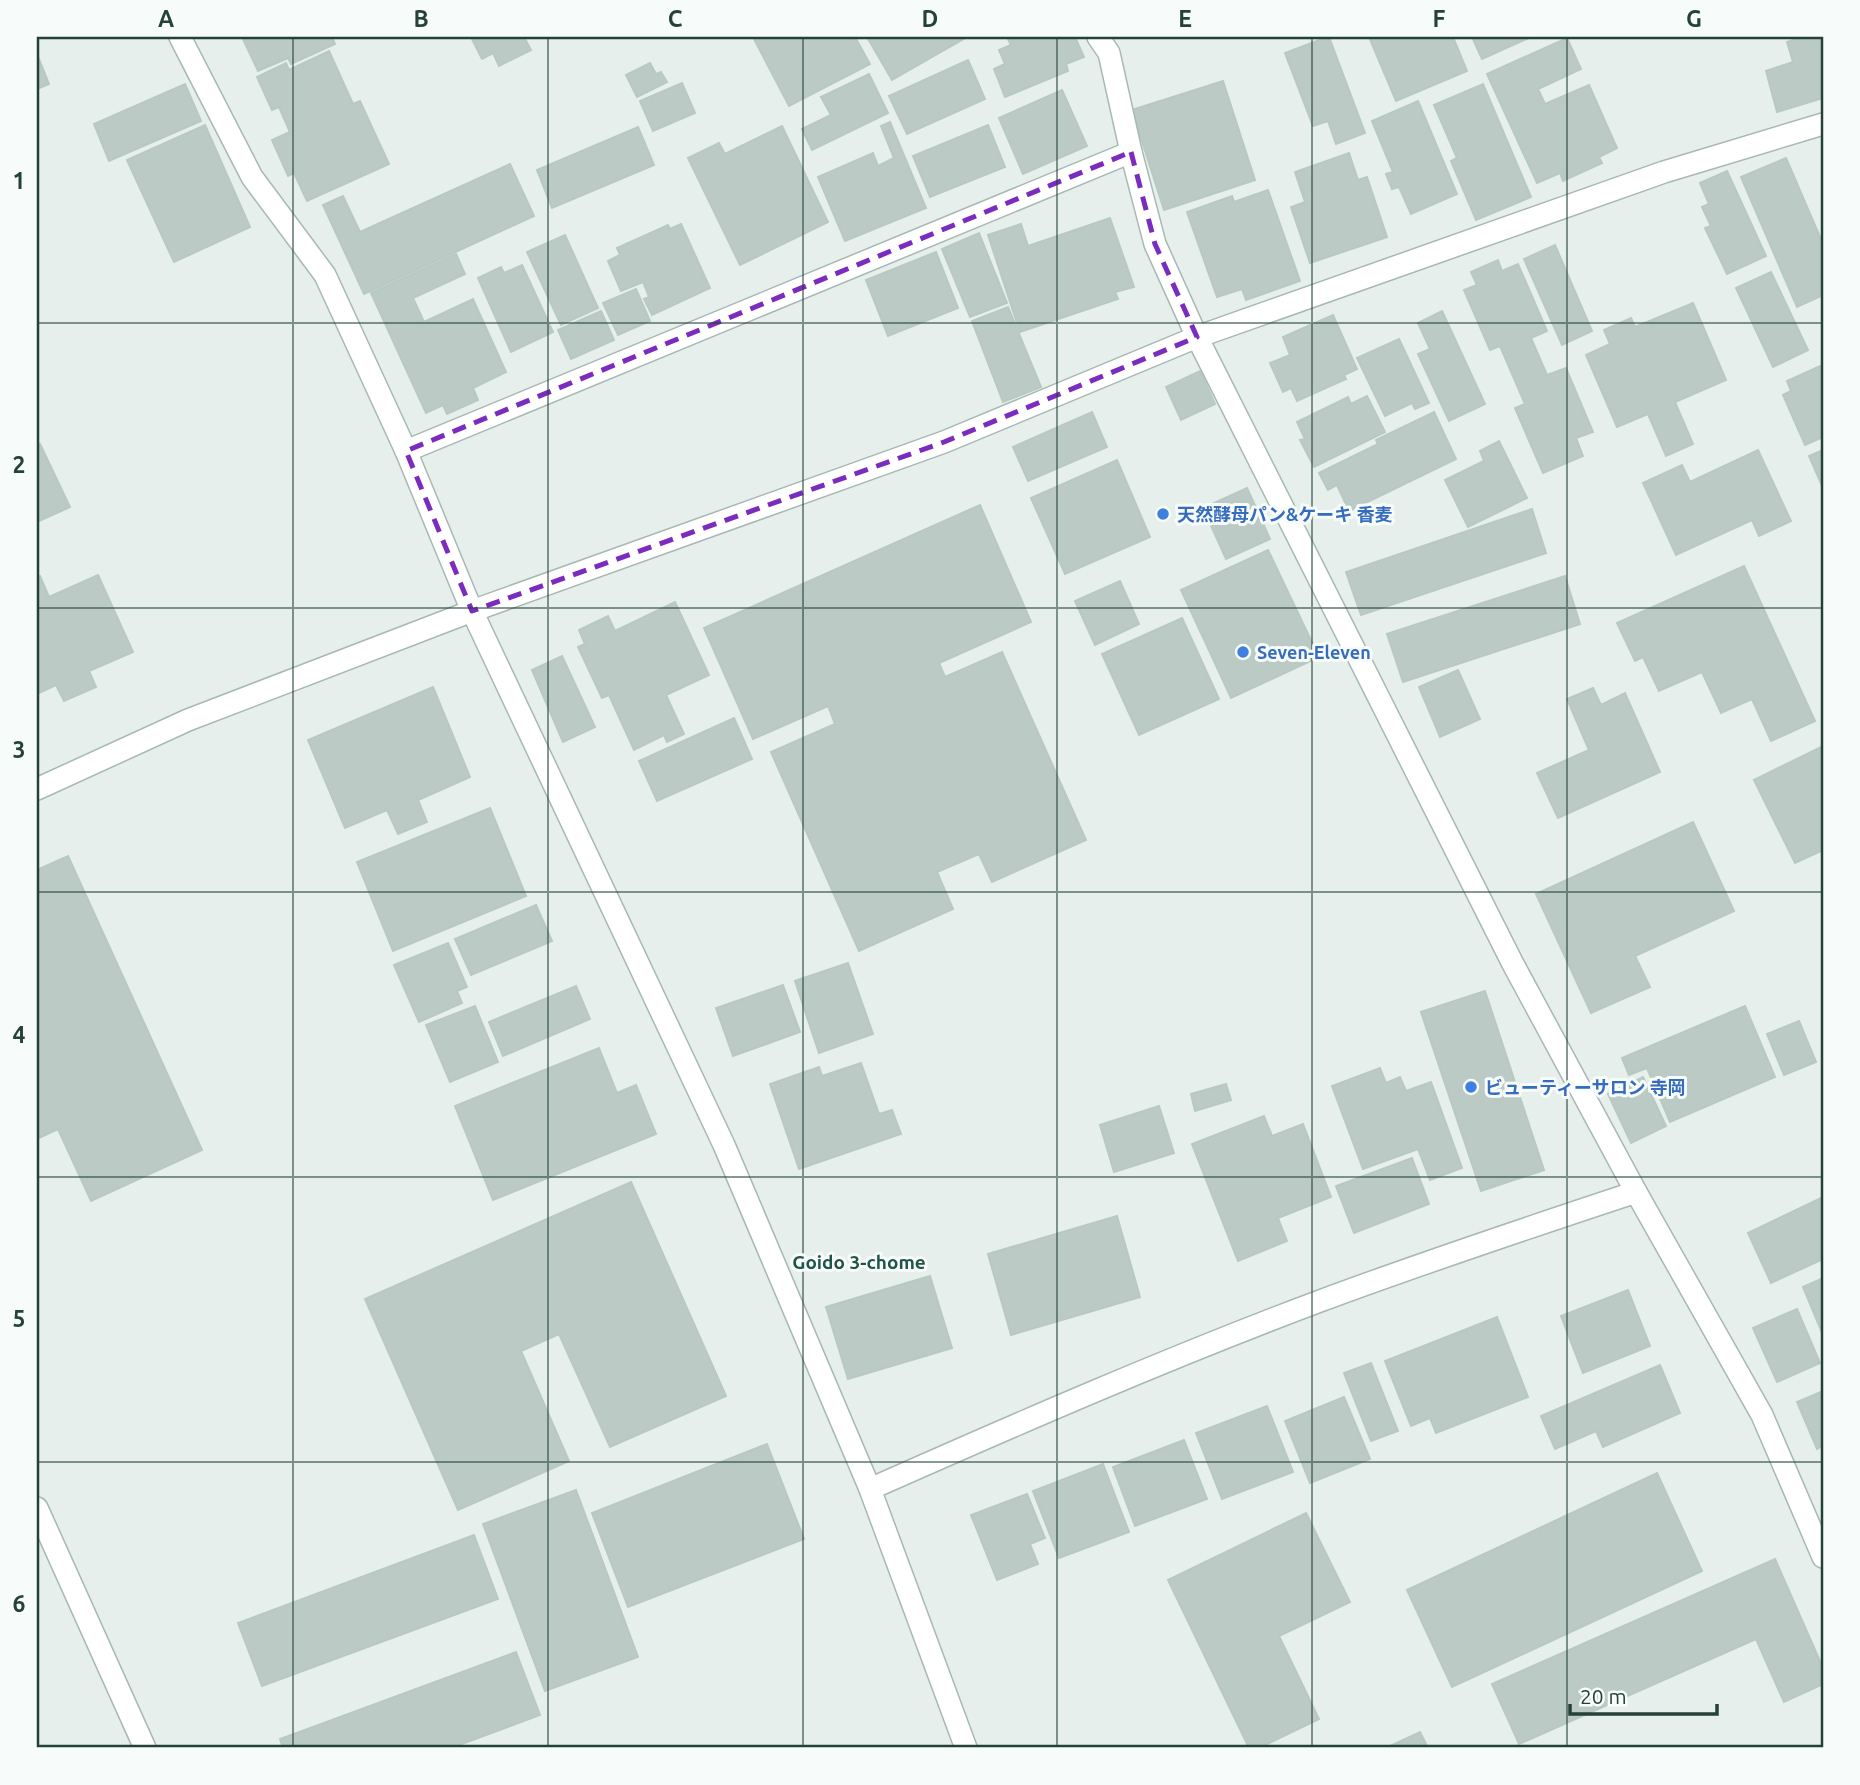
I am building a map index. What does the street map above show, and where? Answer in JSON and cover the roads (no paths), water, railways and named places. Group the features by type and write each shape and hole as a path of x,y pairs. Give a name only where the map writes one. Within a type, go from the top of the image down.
{"street":[{"path":"180,37 252,177 326,275 406,452 472,611 724,1145 870,1489 966,1748"},
{"path":"1098,37 1109,52 1130,152 1155,244 1197,337 1507,951 1636,1192 1762,1415 1823,1557"},
{"path":"37,789 188,720 472,611 944,442 1197,337 1664,172 1823,124"},
{"path":"406,452 1130,152"},
{"path":"870,1489 1128,1377 1319,1301 1636,1192"},
{"path":"37,1508 145,1748"}],"place":[{"name":"天然酵母パン&ケーキ 香麦","path":"1163,514"},
{"name":"Seven-Eleven","path":"1243,652"},
{"name":"ビューティーサロン 寺岡","path":"1471,1087"}],"district":[{"name":"Goido 3-chome","path":"859,1262"}]}
